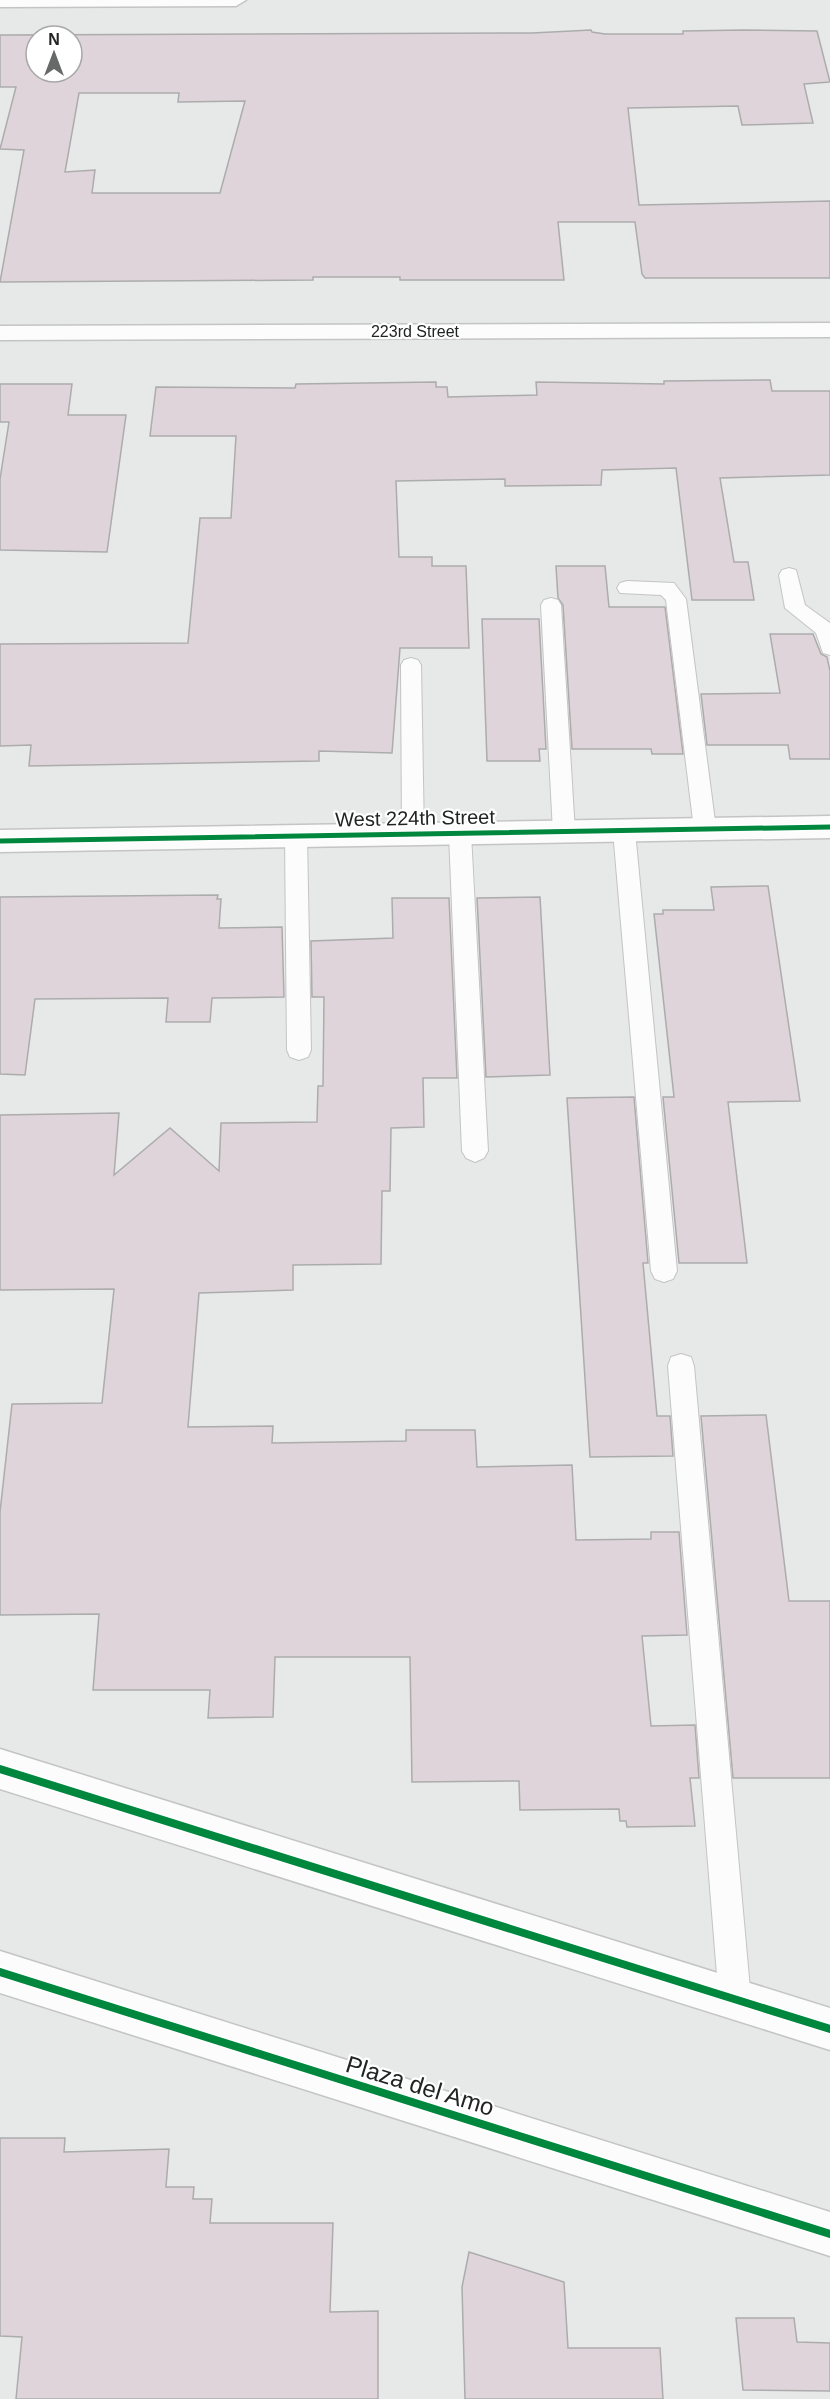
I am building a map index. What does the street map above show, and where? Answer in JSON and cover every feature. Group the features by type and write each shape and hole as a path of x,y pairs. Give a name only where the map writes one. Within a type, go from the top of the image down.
{"street":[{"path":"0,1 236,0"},
{"name":"223rd Street","path":"0,333 830,330"},
{"name":"West 224th Street","path":"0,842 830,827"},
{"path":"0,1769 830,2029"},
{"name":"Plaza del Amo","path":"0,1972 830,2234"}],"lane":[{"path":"789,575 795,608 826,630 830,648"},
{"path":"627,588 667,588 676,599 705,829"},
{"path":"551,605 564,832"},
{"path":"411,665 412,835"},
{"path":"624,831 664,1271"},
{"path":"460,834 475,1151"},
{"path":"296,836 299,1050"},
{"path":"681,1366 735,2000"}],"building":[{"path":"591,30 605,34 683,34 683,31 817,31 830,82 804,84 813,123 742,125 738,106 628,108 639,205 830,201 830,278 645,278 642,274 635,222 558,222 564,280 400,280 400,277 313,277 313,280 0,282 24,150 0,149 16,87 0,87 0,35 24,35 24,84 84,84 84,35 532,33","holes":["79,93 179,93 178,102 245,101 220,193 92,193 95,170 65,172"]},
{"path":"770,380 772,391 830,391 830,475 720,478 734,562 748,562 754,600 692,600 676,468 602,470 601,485 505,486 505,479 396,481 399,557 432,557 432,566 466,566 469,648 400,648 392,753 319,751 319,761 29,766 31,745 0,746 0,644 188,643 200,518 231,518 236,436 150,436 156,387 295,388 296,384 436,382 436,387 447,387 448,397 537,395 536,382 664,384 664,381"},
{"path":"0,384 72,384 68,415 126,415 107,552 0,550 0,479 9,422 0,422"},
{"path":"556,566 605,566 609,607 665,607 683,754 652,754 651,749 572,749 563,605 558,598"},
{"path":"482,619 539,619 546,749 539,749 540,761 487,761"},
{"path":"770,634 813,634 821,654 827,657 830,671 830,759 790,759 788,745 707,745 701,694 780,693"},
{"path":"768,886 800,1101 728,1102 747,1263 679,1263 663,1097 674,1097 654,914 663,914 663,910 714,910 711,887"},
{"path":"218,895 217,899 221,899 219,928 282,927 284,997 212,998 210,1022 166,1022 168,998 35,999 25,1075 0,1074 0,897"},
{"path":"540,897 550,1075 486,1077 477,898"},
{"path":"392,898 449,898 457,1078 423,1078 424,1127 391,1128 390,1191 382,1191 381,1264 293,1265 293,1290 199,1293 188,1427 273,1426 272,1443 406,1441 406,1430 475,1430 477,1467 572,1465 576,1540 651,1539 651,1532 679,1532 687,1635 642,1636 651,1726 695,1725 699,1778 690,1778 695,1826 627,1827 626,1821 620,1821 619,1809 520,1810 519,1781 412,1782 410,1657 275,1657 273,1717 208,1718 210,1690 93,1690 99,1614 0,1615 0,1512 12,1404 102,1403 114,1289 0,1290 0,1115 119,1113 114,1175 170,1128 219,1171 221,1123 317,1122 318,1086 323,1086 324,997 312,997 311,941 393,938"},
{"path":"634,1097 648,1263 643,1263 657,1416 670,1416 673,1456 590,1457 567,1098"},
{"path":"766,1415 789,1601 830,1601 830,1778 733,1778 701,1416"},
{"path":"0,2138 65,2138 64,2152 169,2149 166,2187 194,2187 193,2199 212,2199 210,2223 333,2223 330,2312 378,2311 378,2399 16,2399 22,2337 0,2336"},
{"path":"469,2252 564,2282 568,2348 660,2348 663,2399 465,2399 462,2287"},
{"path":"736,2318 794,2318 797,2342 830,2343 830,2391 743,2390"}],"cycle path":[{"path":"0,841 830,827"},
{"path":"0,1769 830,2029"},
{"path":"0,1972 830,2234"}]}
